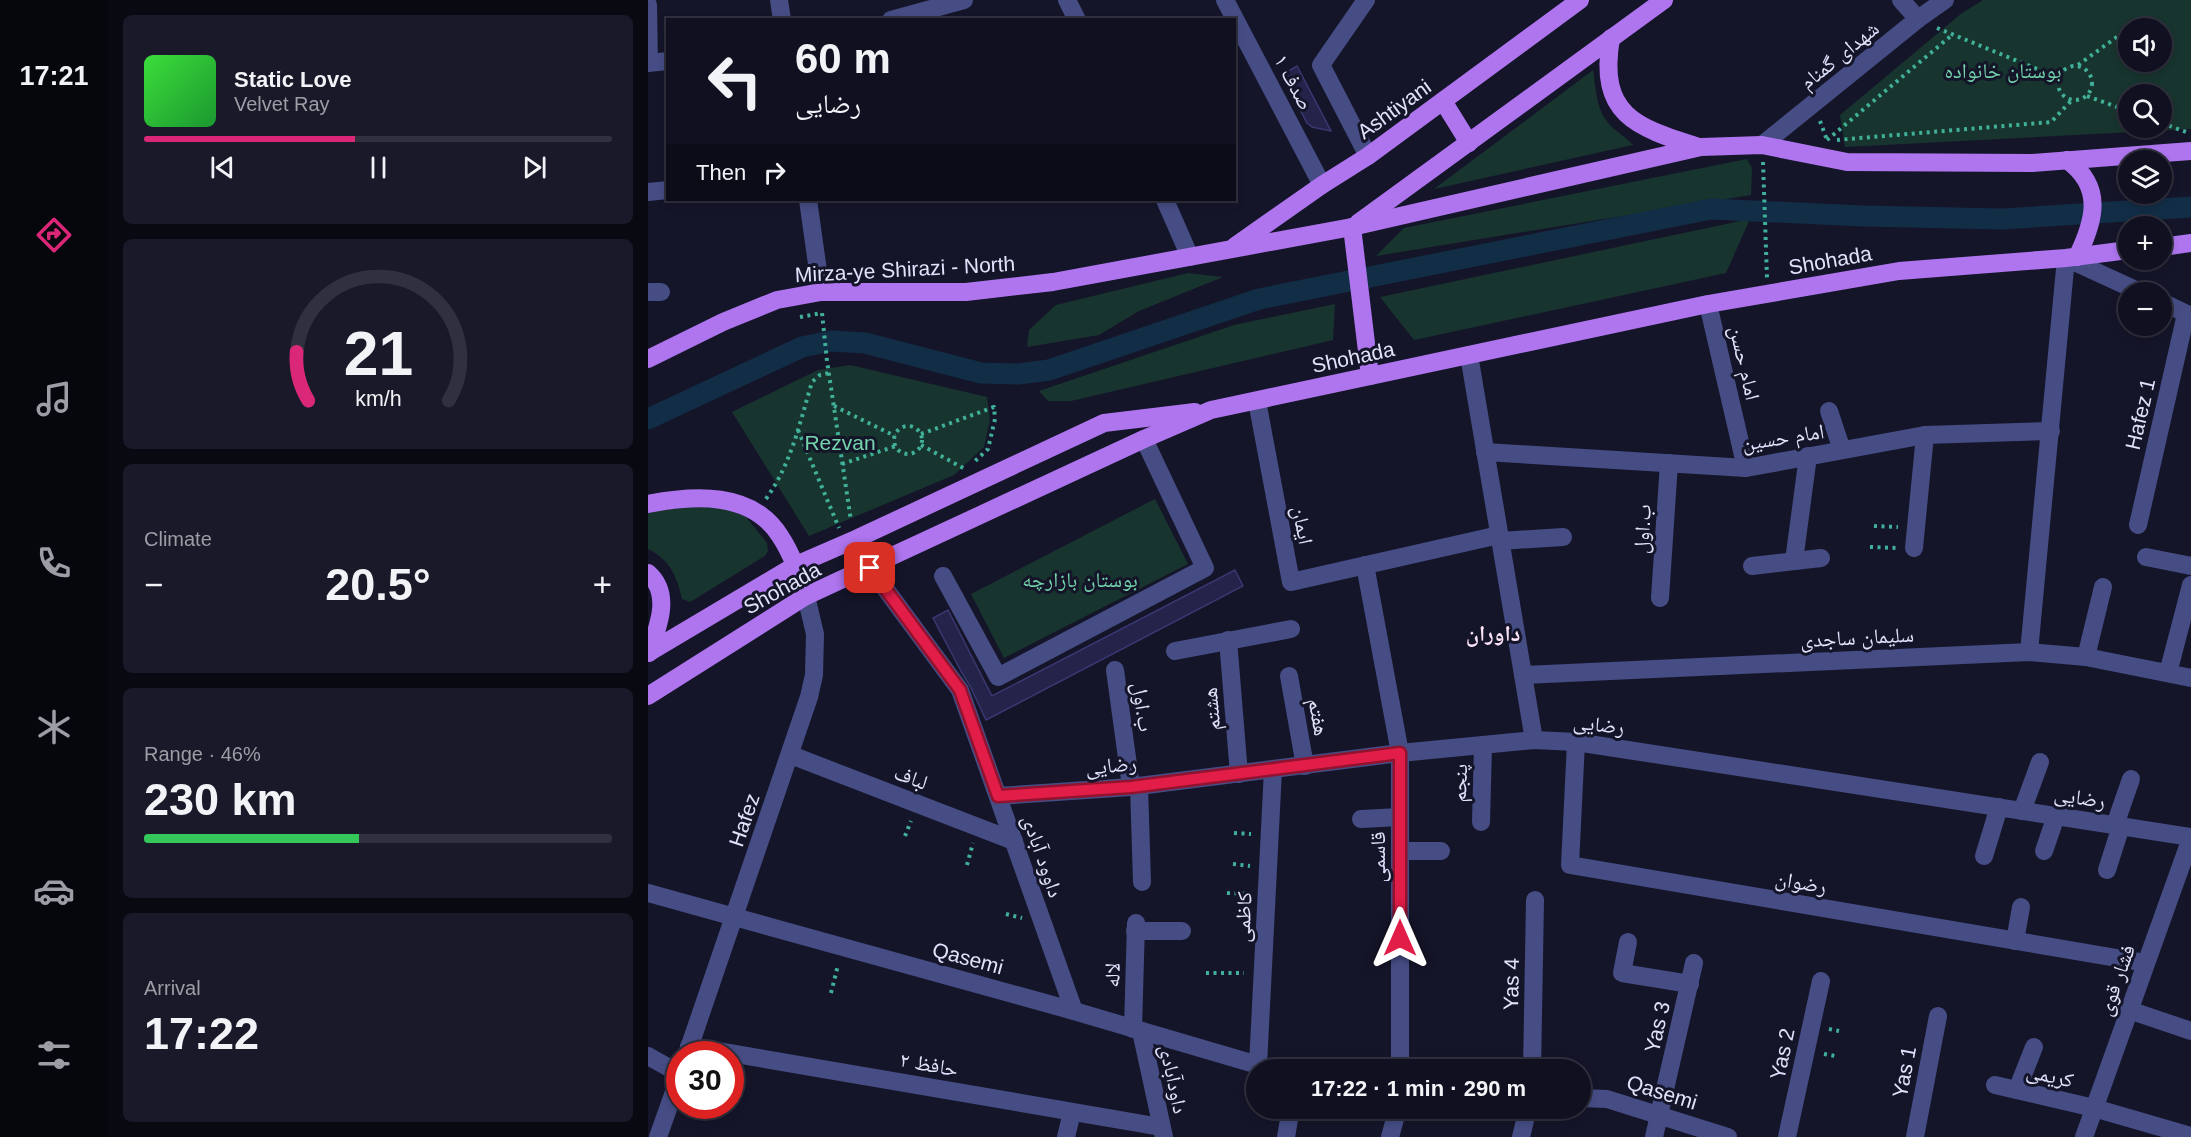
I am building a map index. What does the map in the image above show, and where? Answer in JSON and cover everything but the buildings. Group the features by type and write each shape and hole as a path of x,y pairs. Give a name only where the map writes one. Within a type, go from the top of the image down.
{"main road":[{"name":"Ashtiyani","path":"1231,249 1322,185 1368,156 1580,0"},
{"path":"1352,227 1664,0"},
{"path":"1611,38 1607,61 1608,80 1615,99 1626,114 1639,126 1701,147"},
{"path":"1443,101 1469,142"},
{"path":"1352,227 1701,147 1762,146 1847,162 2032,163 2191,151"},
{"path":"2067,160 2081,171 2088,183 2092,199 2086,238 2071,257"},
{"path":"1352,227 1370,376"},
{"name":"Mirza-ye Shirazi - North","path":"648,359 723,322 777,300 821,292 966,292 1053,282 1352,227"},
{"path":"2172,246 2191,243"},
{"name":"Shohada","path":"648,653 854,531 1104,423 1136,417 1211,410 1708,304 1899,271 2118,251"},
{"name":"Shohada","path":"648,696 806,596 1211,410"},
{"path":"648,504 686,498 704,498 740,504 756,512 780,535 796,565 806,596"},
{"path":"854,531 870,568"},
{"path":"648,573 656,580 662,600 660,622 648,653"}],"street":[{"path":"779,0 782,18"},
{"path":"898,18 964,0"},
{"path":"1067,0 1076,18"},
{"name":"صدف ۱","path":"1225,0 1234,18"},
{"path":"1366,0 1321,65 1368,156"},
{"path":"1901,0 1918,19"},
{"name":"شهدای گمنام","path":"1762,146 1918,19 1945,0"},
{"path":"648,5 648,63 666,61"},
{"name":"صدف ۱","path":"1236,21 1322,185"},
{"path":"648,192 666,190"},
{"path":"808,201 821,292"},
{"path":"1165,201 1190,257"},
{"path":"2029,652 2071,257 2120,282"},
{"name":"امام حسن","path":"1708,304 1746,468"},
{"path":"2172,308 2188,315"},
{"name":"Hafez 1","path":"2138,525 2188,315"},
{"path":"1469,355 1534,740"},
{"name":"ایمان","path":"1257,401 1291,582 1500,538 1563,537"},
{"path":"1829,411 1842,450"},
{"name":"امام حسین","path":"1485,452 1746,468 1925,435 2051,430"},
{"path":"1914,548 1925,435"},
{"path":"943,576 998,676 1205,568 1144,439"},
{"path":"1794,561 1808,456"},
{"name":"ب.اول","path":"1660,598 1669,463"},
{"path":"2146,557 2191,566"},
{"path":"1752,566 1821,558"},
{"path":"1365,565 1400,753"},
{"name":"داوود آبادی","path":"870,568 960,690 1074,1011"},
{"path":"2168,673 2191,585"},
{"path":"2086,657 2103,587"},
{"name":"Hafez","path":"691,1041 809,697 814,675 815,634 806,596"},
{"path":"1175,651 1291,629"},
{"name":"هشتم","path":"1228,640 1239,774"},
{"name":"سلیمان ساجدی","path":"1523,675 2029,652 2086,657 2191,678"},
{"name":"ب.اول","path":"1115,670 1135,786 1142,882"},
{"name":"هفتم","path":"1289,676 1305,766"},
{"name":"رضایی","path":"998,796 1135,786 1400,753 1534,740 1576,742 2191,838"},
{"name":"رضوان","path":"1576,742 1570,865 2146,963"},
{"name":"پنجم","path":"1481,822 1483,746"},
{"name":"قاسمی","path":"1400,753 1400,1059"},
{"name":"لباف","path":"791,755 1014,841"},
{"path":"2022,811 2040,762"},
{"name":"کاظمی","path":"1267,1059 1263,973 1273,770"},
{"path":"2107,870 2131,779"},
{"path":"1984,856 2000,807"},
{"path":"1361,819 1400,816"},
{"path":"2044,851 2056,816"},
{"name":"فشار قوی","path":"2084,1137 2146,963 2185,874 2191,838"},
{"path":"1400,851 1441,852"},
{"name":"Qasemi","path":"648,893 1246,1061"},
{"name":"Yas 4","path":"1532,1059 1535,900"},
{"path":"2015,941 2021,907"},
{"name":"لاله","path":"1137,1030 1135,927 1182,931"},
{"name":"Yas 3","path":"1628,942 1622,973 1690,984"},
{"name":"Yas 3","path":"1654,1137 1694,963"},
{"name":"Yas 2","path":"1787,1137 1821,981"},
{"path":"2129,1010 2191,1031"},
{"name":"Yas 1","path":"1915,1137 1938,1016"},
{"name":"داودآبادی","path":"1137,1030 1163,1132"},
{"path":"2017,1090 2034,1047"},
{"path":"648,1056 666,1067"},
{"name":"حافظ ۲","path":"744,1059 1072,1112 1163,1132"},
{"name":"کریمی","path":"1995,1085 2094,1108 2191,1136"},
{"name":"Qasemi","path":"1591,1098 1607,1099 1728,1137"},
{"path":"1066,1137 1072,1112"},
{"path":"658,1137 666,1114"},
{"path":"1286,1137 1289,1119"},
{"path":"1390,1137 1395,1119"},
{"path":"1521,1137 1525,1119"}],"path":[{"path":"2059,78 1952,35 1827,140 2051,122 2072,100"},
{"path":"2077,66 2118,37"},
{"path":"2083,67 2091,75 2093,86 2083,99 2072,100 2066,98 2059,89 2059,78 2066,68 2083,67"},
{"path":"2087,96 2118,107"},
{"path":"2172,126 2191,133"},
{"path":"1762,146 1768,294"},
{"path":"800,317 822,313 842,464 854,531"},
{"path":"756,512 780,479 790,456 812,382 820,375 829,373"},
{"path":"834,405 895,436"},
{"path":"921,434 994,407 988,449 961,474"},
{"path":"907,426 918,429 921,434 921,445 909,454 899,450 896,446 895,436 902,428 907,426"},
{"path":"798,430 839,528 854,531"},
{"path":"921,445 966,470"},
{"path":"842,464 896,446"},
{"path":"854,531 862,518"},
{"path":"1870,547 1914,548"},
{"path":"831,993 843,947"},
{"path":"1206,973 1263,973"}],"green space":[{"name":"بوستان خانواده","path":"1983,0 2191,0 2191,129 2172,130 2172,84 2118,84 2118,133 1845,147 1840,115 1962,13"},
{"path":"1593,70 1602,114 1611,126 1633,145 1434,189"},
{"path":"1747,159 1752,168 1751,195 1376,256 1404,228"},
{"path":"1750,219 1726,273 1414,340 1380,297"},
{"path":"1188,273 1223,277 1139,311 1099,335 1027,347 1029,330 1056,305"},
{"path":"1335,304 1333,340 1071,401 1048,401 1039,391 1234,325"},
{"name":"Rezvan","path":"850,365 987,397 990,420 984,447 954,475 809,536 732,412 818,370"},
{"path":"689,499 742,512 767,543 768,551 765,556 690,602 682,599 675,576 667,564 656,553 648,549 648,506"},
{"name":"بوستان بازارچه","path":"1155,499 1188,564 1004,658 971,594"}],"waterway":[{"path":"648,419 802,347 831,341 865,343 981,373 1018,374 1049,370 1259,299 1711,209 2002,219 2191,207"}],"district":[{"name":"داوران","path":"1493,633"}],"route":[{"path":"870,568 960,690 998,796 1131,787 1400,753 1400,938"}]}
